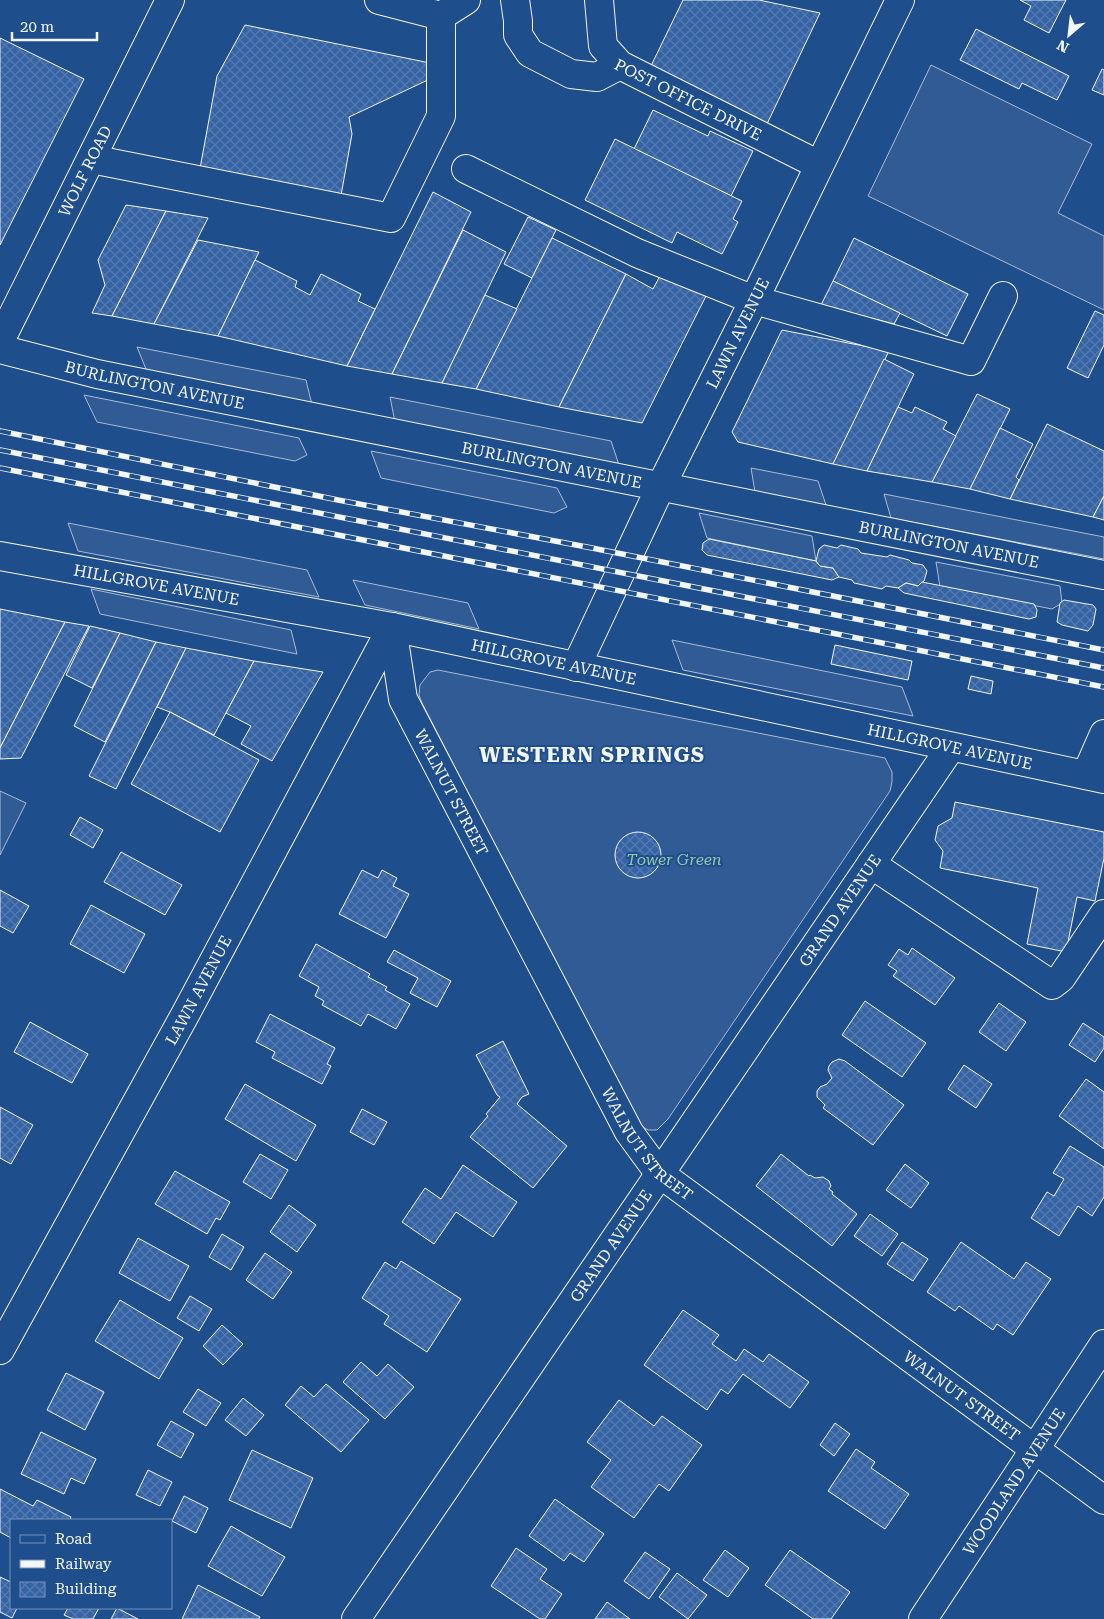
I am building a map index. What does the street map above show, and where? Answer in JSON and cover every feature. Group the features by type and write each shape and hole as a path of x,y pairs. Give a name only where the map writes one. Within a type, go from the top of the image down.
{"street":[{"name":"WOLF ROAD","path":"0,341 170,0"},
{"path":"379,0 441,16 466,0"},
{"path":"515,0 518,35 530,53 571,74 598,77 620,66"},
{"name":"POST OFFICE DRIVE","path":"599,0 603,46 620,66 819,165"},
{"name":"LAWN AVENUE","path":"576,667 660,488 900,0"},
{"path":"91,159 391,218 441,116 441,16"},
{"path":"466,169 637,253 754,300 971,361 1003,296"},
{"name":"BURLINGTON AVENUE","path":"0,349 97,374 660,488 1104,575"},
{"name":"HILLGROVE AVENUE","path":"0,556 392,627 1095,777"},
{"name":"LAWN AVENUE","path":"0,1350 186,1013 392,627"},
{"name":"WALNUT STREET","path":"392,627 402,699 628,1132 659,1173 1104,1500"},
{"path":"1095,777 1104,734"},
{"name":"GRAND AVENUE","path":"356,1619 951,747"},
{"path":"871,864 1052,985 1061,978 1104,914"},
{"name":"WOODLAND AVENUE","path":"924,1619 1104,1344"}],"shaded area":[{"path":"931,65 1092,144 1058,213 1104,236 1104,310 868,196"},
{"path":"137,347 306,380 312,405 148,374"},
{"path":"84,395 299,438 307,455 295,461 97,422"},
{"path":"390,397 611,441 619,465 395,422"},
{"path":"371,451 557,488 567,507 554,513 381,478"},
{"path":"751,468 818,481 826,505 755,492"},
{"path":"884,494 1104,537 1104,559 891,518"},
{"path":"699,513 812,536 816,561 707,538"},
{"path":"68,523 307,570 319,597 78,551"},
{"path":"936,562 1060,586 1062,603 1052,609 940,587"},
{"path":"353,580 468,603 479,629 365,605"},
{"path":"91,589 291,630 297,654 100,614"},
{"path":"672,640 902,687 913,716 683,670"},
{"name":"Tower Green","path":"438,670 885,758 892,772 890,791 668,1119 657,1130 648,1130 640,1125 632,1113 422,703 419,695 420,685 430,672"},
{"path":"0,791 26,803 0,855"}],"building":[{"path":"683,0 759,0 820,13 766,126 649,70"},
{"path":"1020,0 1066,0 1049,33 1024,20 1031,6"},
{"path":"245,25 430,63 432,78 349,117 352,134 340,201 199,174 217,76"},
{"path":"976,29 1069,76 1057,100 1022,83 1019,89 960,60"},
{"path":"0,38 84,79 0,245"},
{"path":"1102,69 1104,70 1104,95 1092,90"},
{"path":"653,110 708,136 710,131 753,151 731,196 634,149"},
{"path":"615,139 742,201 733,219 738,222 722,254 677,232 672,243 585,200"},
{"path":"433,192 471,212 392,374 347,366"},
{"path":"126,205 166,211 112,316 92,313 105,285 98,260"},
{"path":"166,211 208,218 154,324 112,316"},
{"path":"528,217 556,230 532,278 504,264"},
{"path":"463,230 506,252 442,383 392,374"},
{"path":"552,238 626,274 559,407 476,389"},
{"path":"854,238 968,294 947,336 833,281"},
{"path":"198,240 259,252 218,336 154,324"},
{"path":"255,260 297,281 295,287 310,295 321,274 361,294 358,301 375,309 347,366 218,336"},
{"path":"662,272 707,294 642,423 559,407 626,274 653,289"},
{"path":"833,281 900,313 894,324 821,305"},
{"path":"485,295 517,309 476,389 442,383"},
{"path":"1095,311 1104,315 1104,345 1088,378 1067,368"},
{"path":"782,330 889,351 833,464 738,442 732,432"},
{"path":"884,359 914,374 867,471 833,464"},
{"path":"977,394 1010,409 970,489 932,482"},
{"path":"898,407 912,413 915,407 947,422 943,429 956,436 932,482 867,471"},
{"path":"1047,424 1104,451 1104,496 1093,517 1010,499"},
{"path":"1000,428 1033,444 1016,477 1019,480 1010,499 970,489"},
{"path":"1104,496 1104,520 1093,517"},
{"path":"709,539 816,561 820,566 833,568 839,577 832,580 707,555 702,550 703,543"},
{"path":"824,545 837,548 841,545 858,549 861,553 887,557 890,555 923,565 927,571 924,581 918,586 906,583 898,588 886,586 882,589 854,583 852,580 839,577 833,568 820,566 816,561 819,549"},
{"path":"922,582 1034,604 1037,610 1036,617 1029,619 904,593 898,588 906,583 918,586"},
{"path":"1064,600 1093,605 1096,609 1093,625 1088,631 1057,622 1060,603"},
{"path":"0,609 65,622 0,748"},
{"path":"65,622 89,626 21,758 0,759 0,748"},
{"path":"90,626 120,633 92,688 66,675"},
{"path":"120,633 156,642 105,742 74,726"},
{"path":"156,642 186,648 116,789 89,776"},
{"path":"835,645 912,661 908,680 831,664"},
{"path":"186,648 254,661 214,735 157,707"},
{"path":"254,661 323,672 272,761 241,744 251,726 226,713"},
{"path":"971,676 993,681 991,694 968,689"},
{"path":"170,712 259,760 220,832 131,784"},
{"path":"955,802 1104,832 1104,858 1095,901 1077,897 1066,952 1027,944 1038,888 940,868 943,851 935,840 938,826 952,818"},
{"path":"80,817 103,830 93,848 70,835"},
{"path":"633,832 643,832 657,842 661,855 657,868 651,874 643,878 633,878 619,868 615,860 615,850 625,836"},
{"path":"121,852 182,885 165,915 104,882"},
{"path":"362,870 378,878 382,870 397,878 393,886 409,894 386,938 339,914"},
{"path":"0,890 29,906 13,933 0,926"},
{"path":"91,905 145,934 124,973 70,944"},
{"path":"316,944 370,974 368,977 387,987 385,990 410,1004 396,1029 368,1014 361,1026 322,1005 324,1001 315,996 319,987 299,976"},
{"path":"912,948 955,978 935,1005 893,976 897,971 888,965 899,949 908,955"},
{"path":"394,950 451,981 437,1007 410,993 418,978 387,962"},
{"path":"865,1001 926,1043 902,1077 842,1035"},
{"path":"999,1003 1026,1022 1006,1051 979,1032"},
{"path":"270,1014 335,1048 327,1064 331,1066 322,1084 272,1058 275,1052 256,1042"},
{"path":"30,1022 88,1054 72,1083 14,1052"},
{"path":"1083,1023 1104,1037 1104,1048 1095,1062 1069,1045"},
{"path":"503,1041 529,1094 522,1097 517,1104 567,1146 533,1188 470,1137 488,1116 486,1114 500,1097 497,1095 476,1055"},
{"path":"839,1059 845,1061 904,1105 873,1145 823,1108 825,1105 817,1097 817,1091 820,1087 827,1084 832,1078 828,1070 829,1066 832,1062"},
{"path":"964,1065 992,1084 976,1108 948,1089"},
{"path":"1086,1079 1104,1092 1104,1149 1059,1116"},
{"path":"245,1084 316,1125 296,1161 225,1119"},
{"path":"0,1107 33,1125 11,1164 0,1158"},
{"path":"362,1109 387,1122 374,1145 350,1132"},
{"path":"1070,1146 1104,1167 1104,1197 1092,1216 1078,1206 1059,1236 1031,1218 1047,1192 1054,1196 1064,1179 1053,1173"},
{"path":"260,1154 288,1170 271,1199 243,1182"},
{"path":"781,1154 809,1176 815,1178 823,1177 829,1181 831,1186 829,1189 833,1192 832,1194 857,1214 832,1246 756,1186"},
{"path":"905,1164 929,1183 911,1208 886,1190"},
{"path":"463,1165 517,1202 493,1237 456,1212 434,1244 402,1222 425,1188 441,1199"},
{"path":"175,1171 230,1202 220,1220 216,1218 207,1234 155,1204"},
{"path":"289,1205 316,1225 297,1252 270,1232"},
{"path":"870,1214 898,1234 882,1256 854,1236"},
{"path":"222,1234 244,1247 231,1270 209,1257"},
{"path":"138,1238 189,1266 170,1301 119,1273"},
{"path":"902,1242 928,1259 913,1281 887,1264"},
{"path":"961,1242 1014,1279 1026,1262 1051,1279 1013,1335 997,1324 993,1330 959,1306 955,1311 927,1292"},
{"path":"265,1253 292,1272 273,1299 246,1280"},
{"path":"401,1261 461,1299 427,1352 384,1324 389,1316 362,1298 385,1262 396,1269"},
{"path":"190,1296 212,1309 199,1331 177,1318"},
{"path":"120,1300 183,1338 159,1379 95,1341"},
{"path":"683,1310 719,1335 712,1344 736,1361 744,1349 763,1362 769,1354 809,1382 790,1408 743,1374 728,1394 721,1389 707,1410 644,1365"},
{"path":"222,1325 243,1344 223,1365 203,1346"},
{"path":"361,1362 377,1376 388,1364 414,1387 385,1419 343,1382"},
{"path":"66,1373 104,1392 85,1430 47,1410"},
{"path":"326,1384 369,1420 341,1452 285,1405 301,1386 314,1397"},
{"path":"198,1389 221,1403 206,1426 183,1412"},
{"path":"243,1398 264,1415 246,1436 225,1420"},
{"path":"619,1400 654,1426 662,1416 702,1445 669,1491 659,1484 634,1518 591,1487 611,1460 587,1442"},
{"path":"171,1421 194,1434 181,1458 157,1445"},
{"path":"835,1423 850,1434 834,1456 820,1445"},
{"path":"41,1432 96,1459 84,1484 71,1478 64,1494 21,1474"},
{"path":"856,1449 875,1462 871,1468 909,1494 885,1529 828,1491"},
{"path":"252,1450 313,1478 291,1528 229,1500"},
{"path":"148,1470 172,1482 160,1506 136,1495"},
{"path":"0,1489 33,1506 37,1500 71,1517 70,1519 10,1519 10,1537 0,1532"},
{"path":"184,1496 208,1508 196,1533 172,1521"},
{"path":"555,1499 604,1534 584,1562 570,1553 564,1561 529,1536"},
{"path":"231,1526 285,1557 262,1596 208,1566"},
{"path":"516,1548 547,1569 540,1579 562,1594 545,1619 540,1619 491,1586"},
{"path":"725,1550 749,1568 728,1597 703,1580"},
{"path":"790,1550 850,1592 831,1619 813,1619 765,1585"},
{"path":"645,1552 670,1569 649,1599 624,1581"},
{"path":"677,1573 707,1595 688,1619 659,1597"},
{"path":"0,1577 10,1582 10,1609 16,1609 12,1618 0,1612"},
{"path":"198,1585 260,1617 259,1619 182,1619"},
{"path":"607,1602 630,1619 595,1619"},
{"path":"67,1609 98,1609 93,1619 73,1619 64,1615"},
{"path":"116,1609 119,1609 138,1619 111,1619"}],"railway":[{"path":"0,431 338,500 592,548 1104,650"},
{"path":"0,450 1104,668"},
{"path":"0,468 1104,687"}],"district":[{"name":"WESTERN SPRINGS","path":"592,755"}]}
